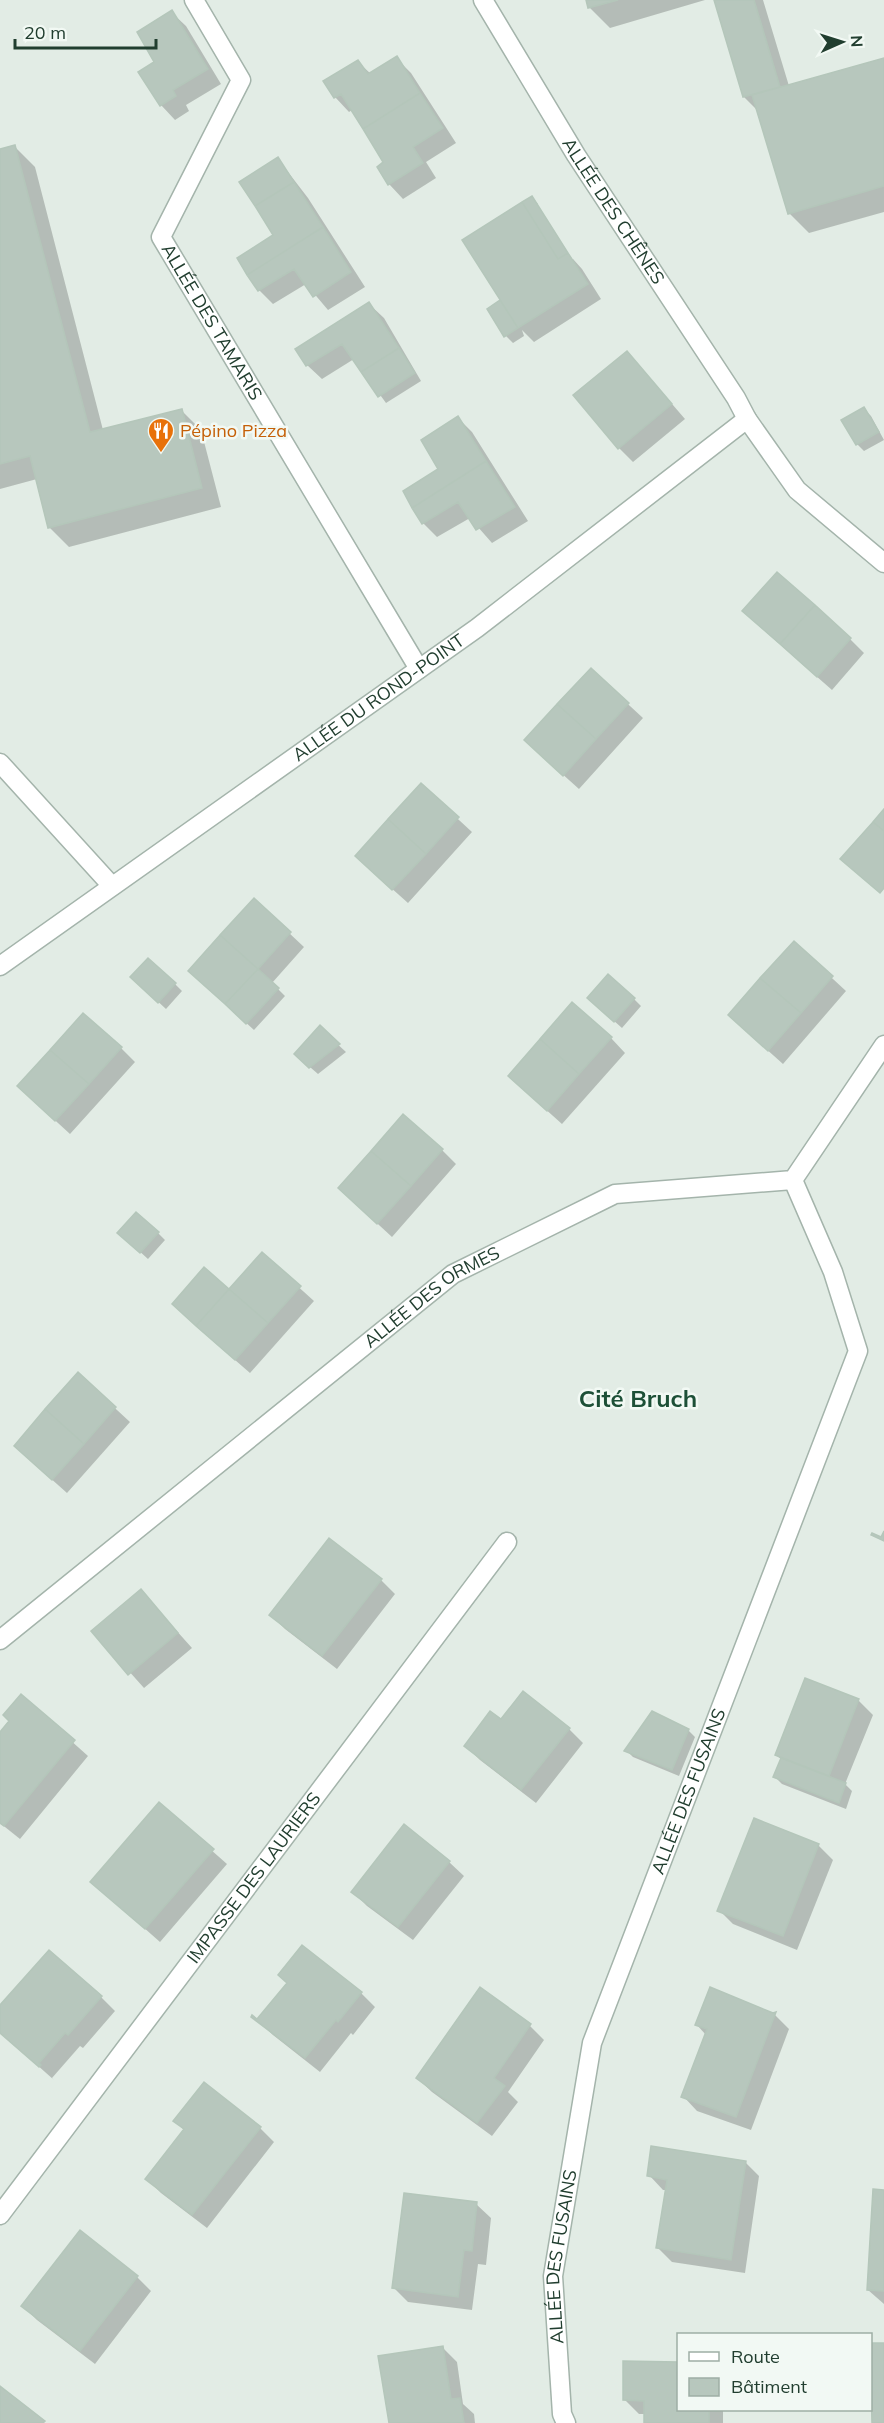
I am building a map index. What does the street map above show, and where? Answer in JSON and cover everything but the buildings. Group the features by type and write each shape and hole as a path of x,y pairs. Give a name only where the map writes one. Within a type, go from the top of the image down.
{"street":[{"name":"ALLÉE DES TAMARIS","path":"194,0 241,80 161,237 419,669"},
{"name":"ALLÉE DES CHÊNES","path":"483,0 576,155 747,419 797,490 884,563"},
{"name":"ALLÉE DU ROND-POINT","path":"0,966 477,628 747,419"},
{"path":"0,763 112,886"},
{"path":"793,1180 884,1045"},
{"name":"ALLÉE DES ORMES","path":"0,1640 453,1274 615,1194 793,1180"},
{"name":"ALLÉE DES FUSAINS","path":"566,2423 562,2414 553,2276 592,2043 858,1351 833,1272 793,1180"},
{"name":"IMPASSE DES LAURIERS","path":"0,2215 507,1542"}],"place":[{"name":"Pépino Pizza","path":"161,454"}],"district":[{"name":"Cité Bruch","path":"638,1399"}]}
